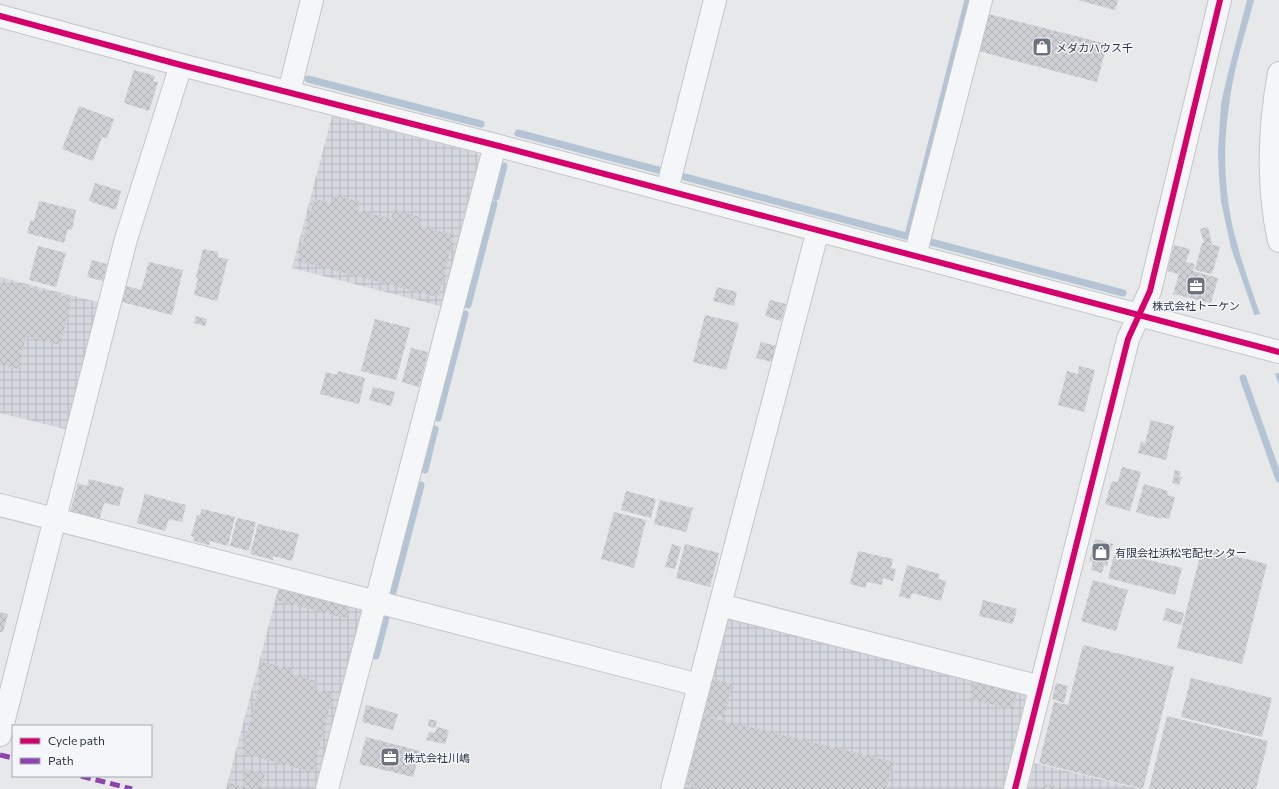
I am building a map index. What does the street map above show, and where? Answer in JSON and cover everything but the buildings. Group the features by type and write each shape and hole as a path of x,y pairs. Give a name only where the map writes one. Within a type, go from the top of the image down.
{"street":[{"path":"288,92 312,0"},
{"path":"667,190 715,0"},
{"path":"915,256 981,0"},
{"path":"1015,789 1128,339 1150,291 1220,0"},
{"path":"0,16 181,65 495,145 1279,352"},
{"path":"0,735 126,240 181,65"},
{"path":"1279,73 1273,112 1271,162 1274,211 1279,241"},
{"path":"327,789 495,145"},
{"path":"672,789 818,230"},
{"path":"0,505 699,685"},
{"path":"720,605 1041,687"}],"shaded area":[{"path":"332,116 477,153 482,161 444,307 292,268"},
{"path":"0,277 101,303 69,430 0,413"},
{"path":"280,582 366,604 318,789 226,789"},
{"path":"732,615 1022,689 1026,696 1003,789 681,789 726,619"},
{"path":"1034,763 1140,789 1028,789"}],"water":[{"path":"1247,0 1254,0 1236,66 1227,121 1225,165 1227,195 1236,242 1253,295 1279,365 1279,385 1231,248 1221,201 1219,177 1218,152 1221,104"}],"pier":[{"path":"1263,313 1279,359 1279,373 1273,374 1252,316"}],"waterway":[{"path":"908,235 968,0"},
{"path":"308,79 481,124"},
{"path":"518,133 658,170"},
{"path":"496,197 504,166"},
{"path":"685,177 906,236"},
{"path":"468,305 494,204"},
{"path":"931,242 1123,293"},
{"path":"438,418 465,314"},
{"path":"1243,378 1279,479"},
{"path":"425,470 435,429"},
{"path":"391,600 421,485"},
{"path":"376,656 388,610"}],"marked path":[{"path":"0,755 12,758"},
{"path":"85,777 132,789"}],"cycle path":[{"path":"1015,789 1128,339 1150,291 1220,0"},
{"path":"0,16 181,65 495,145 1279,352"}],"place":[{"name":"メダカハウス千","path":"1042,47"},
{"name":"株式会社トーケン","path":"1196,286"},
{"name":"有限会社浜松宅配センター","path":"1101,552"},
{"name":"株式会社川嶋","path":"390,757"}]}
